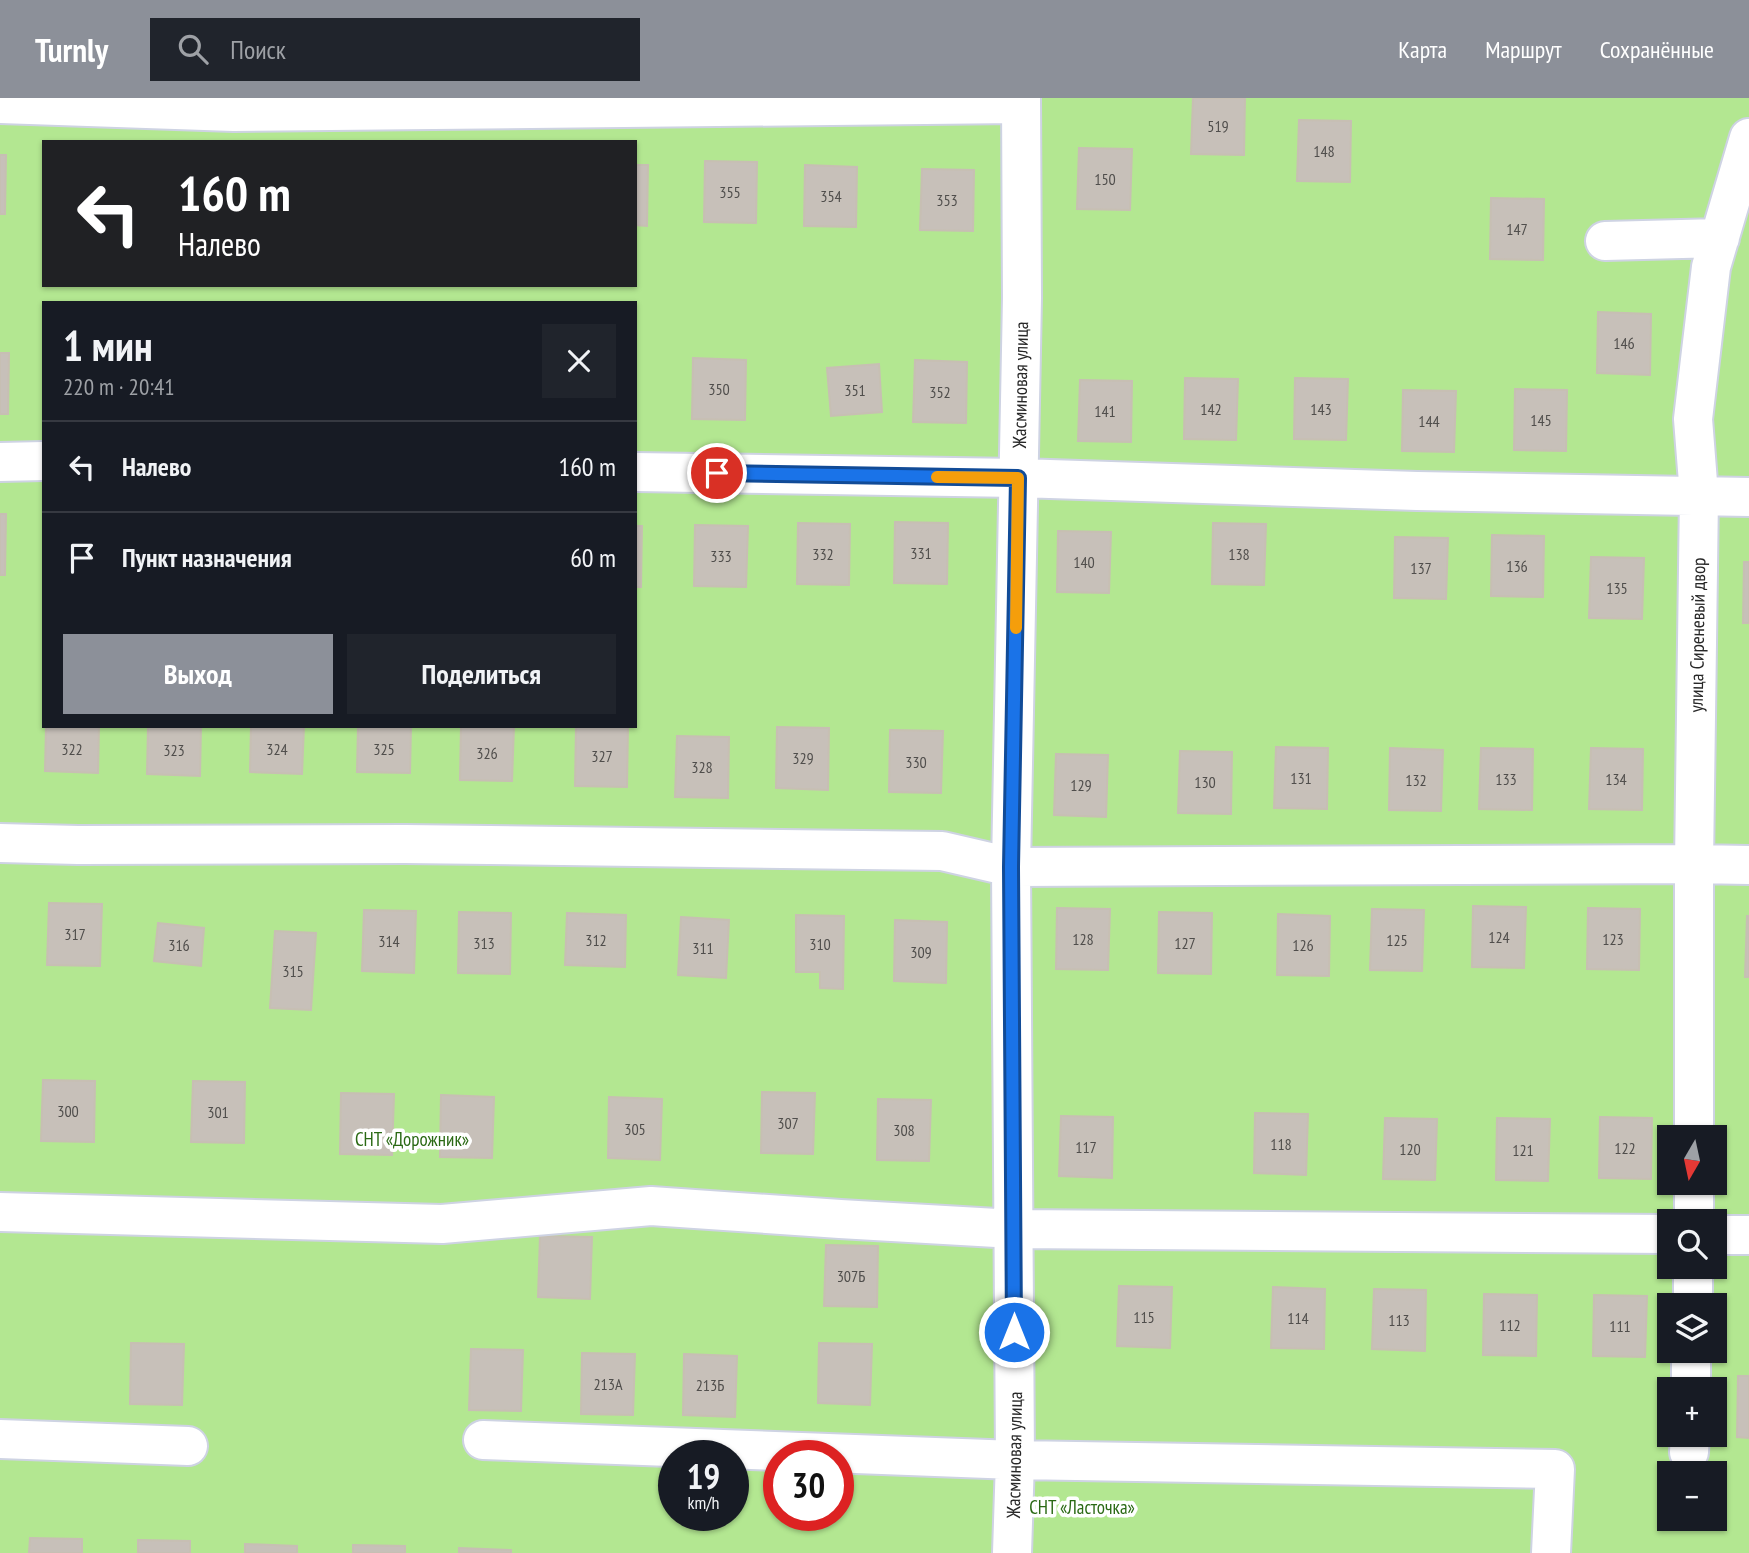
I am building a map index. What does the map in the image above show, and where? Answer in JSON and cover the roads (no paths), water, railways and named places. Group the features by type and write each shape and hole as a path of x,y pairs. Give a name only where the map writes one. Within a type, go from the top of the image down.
{"street":[{"path":"0,104 234,112 1021,101"},
{"name":"Жасминовая улица","path":"1012,1553 1015,1460 1011,867 1021,298 1021,101"},
{"name":"улица Сиреневый двор","path":"1694,1125 1699,495 1693,419 1711,267 1749,138"},
{"path":"1605,240 1720,238"},
{"path":"0,462 42,461"},
{"path":"637,472 1018,478 1430,491 1749,497"},
{"path":"0,843 943,850 1011,867 1749,865"},
{"path":"0,1212 442,1224 651,1206 1014,1229 1657,1234"},
{"path":"1727,1235 1749,1235"},
{"path":"0,1438 188,1446"},
{"path":"483,1440 1015,1460 1555,1469 1551,1553"}],"park label":[{"name":"СНТ «Дорожник»","path":"412,1139"},
{"name":"СНТ «Ласточка»","path":"1082,1507"}]}
